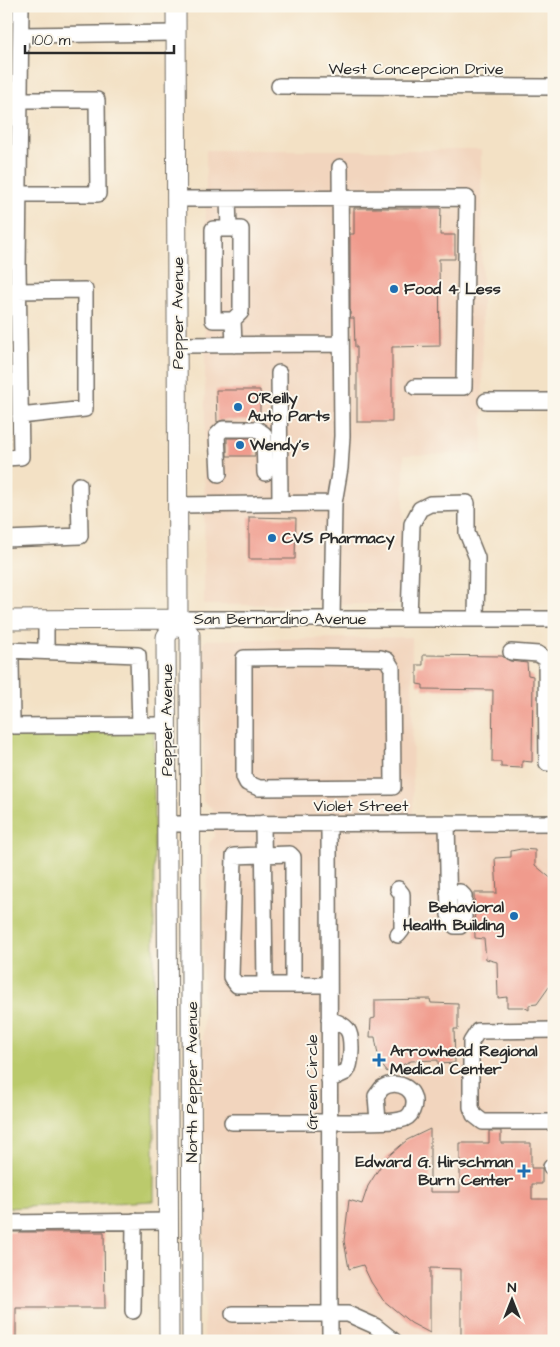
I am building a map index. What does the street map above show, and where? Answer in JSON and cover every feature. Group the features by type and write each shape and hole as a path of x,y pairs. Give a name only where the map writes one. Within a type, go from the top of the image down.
{"main road":[{"name":"Pepper Avenue","path":"168,824 166,637 178,619 176,6"},
{"name":"Pepper Avenue","path":"178,619 190,635 191,824"},
{"name":"San Bernardino Avenue","path":"6,620 178,619"},
{"name":"North Pepper Avenue","path":"168,824 169,1341"},
{"name":"North Pepper Avenue","path":"191,824 192,1341"}],"street":[{"path":"6,458 21,457 20,416 13,394 18,291 12,268 20,194 13,170 20,100 21,6"},
{"path":"20,35 176,33"},
{"name":"West Concepcion Drive","path":"279,86 554,87"},
{"path":"20,100 97,100 98,194 20,194"},
{"path":"332,619 334,503 340,468 342,436 340,167"},
{"path":"178,199 467,198 464,387 415,387"},
{"path":"228,199 228,229"},
{"path":"213,229 228,229 241,229 241,312 233,320 213,320 213,229"},
{"path":"18,291 85,290 85,409 20,416"},
{"path":"233,320 234,345"},
{"path":"178,345 341,344"},
{"path":"279,373 280,503"},
{"path":"486,401 554,402"},
{"path":"219,474 217,435 223,429 257,428 264,434 265,473"},
{"path":"6,539 80,536 79,485"},
{"path":"178,505 334,503"},
{"path":"409,619 412,524 420,510 430,504 467,503 467,533 477,558 476,619"},
{"name":"San Bernardino Avenue","path":"178,619 554,619"},
{"path":"46,620 46,651"},
{"path":"140,725 138,655 6,651 11,660 12,722 10,726 167,725"},
{"path":"511,652 538,654 546,659 547,763 554,763"},
{"path":"308,657 380,658 390,664 392,668 393,788 259,788 247,783 244,777 243,758 244,658 308,657"},
{"name":"Green Circle","path":"329,823 330,1341"},
{"path":"447,823 448,893"},
{"name":"Violet Street","path":"168,824 554,823"},
{"path":"263,824 265,985"},
{"path":"293,985 293,857 290,854 234,856 231,977 233,982 237,985 293,985 329,989"},
{"path":"232,992 329,989"},
{"path":"554,1030 478,1031 471,1042 470,1075 471,1108 474,1115 483,1122 554,1122"},
{"path":"232,1122 378,1121"},
{"path":"133,1311 134,1221"},
{"path":"6,1223 168,1221"},
{"path":"233,1314 348,1314 361,1318 384,1332 394,1341"}],"shaded area":[{"path":"206,150 481,150 483,454 404,455 403,604 204,605"},
{"name":"Arrowhead Regional Medical Center","path":"412,637 413,832 554,832 554,1341 204,1341 203,945 209,843 215,836 212,808 203,802 203,643 207,640"}],"green space":[{"path":"154,725 154,1201 6,1208 6,730"}],"building":[{"name":"Food 4 Less","path":"354,208 441,208 440,235 455,235 455,259 439,259 440,346 392,347 392,422 357,422 357,347 355,347 354,318 350,318 350,234 354,234"},
{"name":"O'Reilly Auto Parts","path":"216,390 260,390 260,421 223,420 217,422"},
{"name":"Wendy's","path":"227,438 254,438 255,456 227,456"},
{"name":"CVS Pharmacy","path":"249,517 296,518 295,559 249,559"},
{"path":"423,655 502,656 510,661 527,663 528,675 533,676 532,762 522,761 522,768 501,767 501,762 492,762 493,690 423,689 423,685 417,684 417,665 423,665"},
{"name":"Behavioral Health Building","path":"521,849 535,850 535,865 554,881 554,980 537,1004 529,1005 529,1010 524,1007 507,1007 507,997 498,998 497,962 486,959 484,939 475,938 474,893 497,893 495,858 511,857 511,851"},
{"path":"430,999 431,1003 458,1004 458,1029 454,1029 455,1063 438,1064 438,1060 411,1061 387,1072 379,1061 375,1037 370,1037 371,1019 375,1018 375,1000"},
{"path":"430,1129 430,1192 460,1192 460,1143 489,1143 489,1131 501,1131 501,1143 531,1143 531,1168 542,1168 542,1184 532,1184 532,1199 554,1199 554,1341 461,1341 461,1269 430,1268 430,1333 411,1323 383,1300 363,1265 349,1269 344,1241 349,1200 362,1204 368,1186 385,1159 407,1140"},
{"path":"6,1232 104,1232 105,1308 16,1308 16,1340 6,1340"}],"place":[{"name":"Food 4 Less","path":"394,289"},
{"name":"O'Reilly Auto Parts","path":"238,407"},
{"name":"Wendy's","path":"240,445"},
{"name":"CVS Pharmacy","path":"272,538"},
{"name":"Behavioral Health Building","path":"514,916"},
{"name":"Arrowhead Regional Medical Center","path":"379,1060"},
{"name":"Edward G. Hirschman Burn Center","path":"524,1171"}]}
